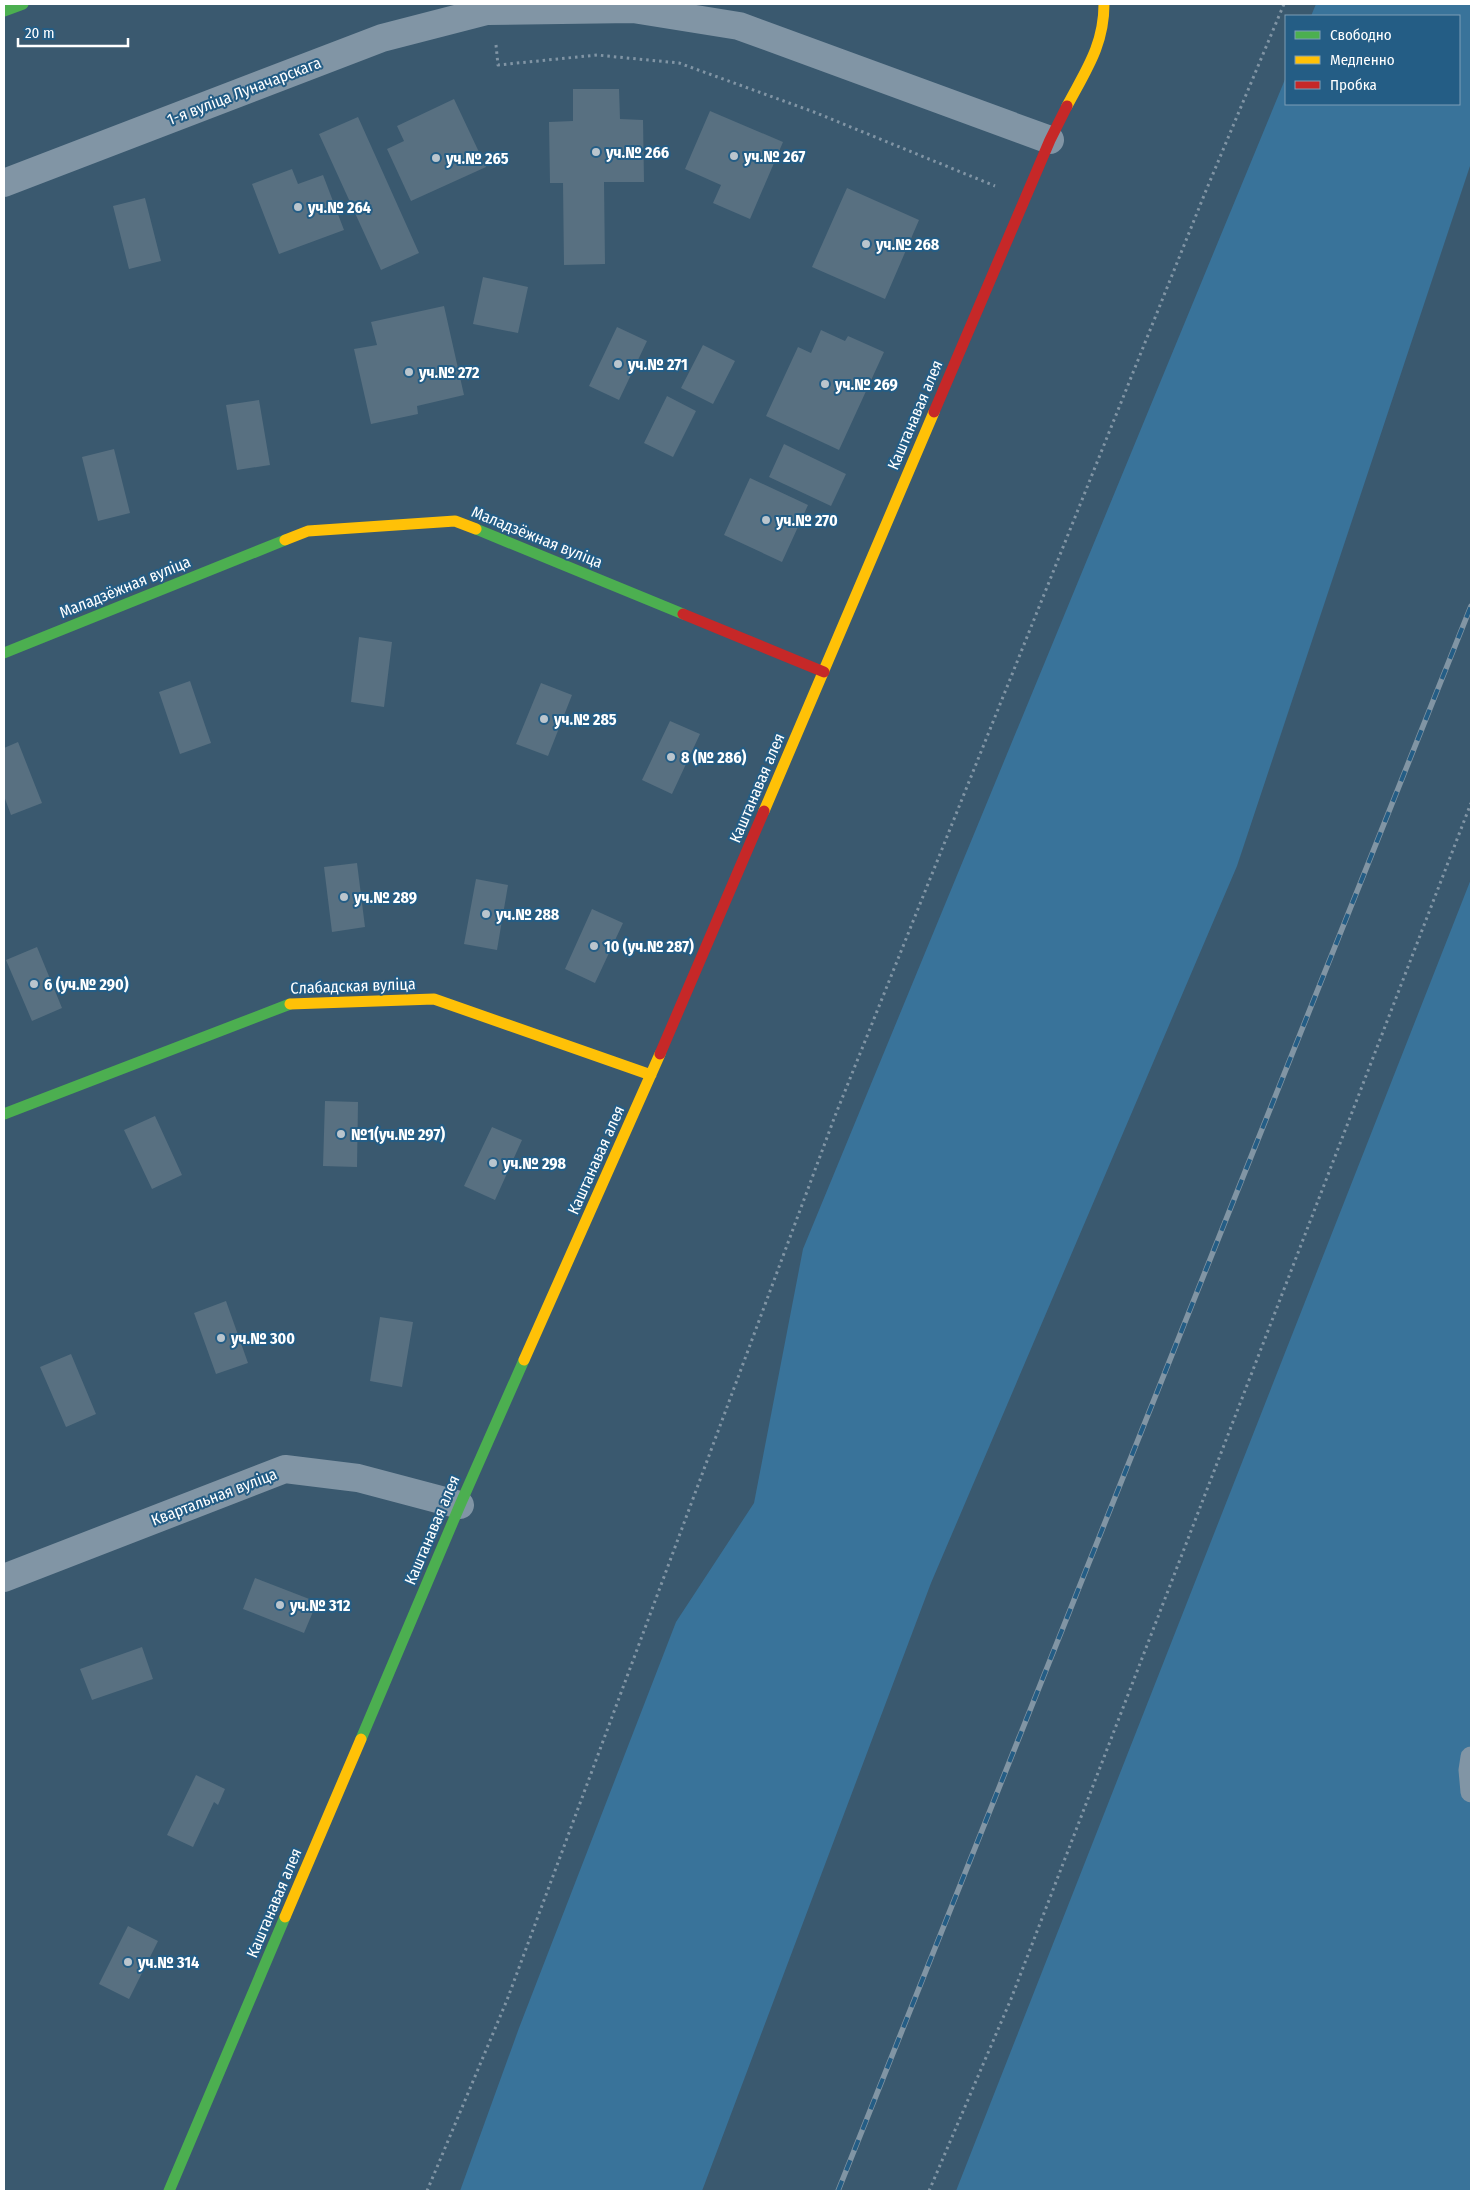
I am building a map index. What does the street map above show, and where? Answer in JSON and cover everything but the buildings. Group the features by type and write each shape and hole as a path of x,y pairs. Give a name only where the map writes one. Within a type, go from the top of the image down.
{"street":[{"path":"4,11 23,4"},
{"name":"Каштанавая алея","path":"169,2191 460,1505 651,1076 1050,140 1098,46 1104,24 1104,4"},
{"name":"1-я вуліца Луначарскага","path":"4,184 382,38 501,7 633,9 738,26 1050,140"},
{"name":"Маладзёжная вуліца","path":"4,653 308,531 455,521 824,672"},
{"name":"Слабадская вуліца","path":"4,1114 286,1004 434,999 651,1076"},
{"name":"Квартальная вуліца","path":"4,1578 285,1469 358,1478 460,1505"}],"lane":[{"path":"1471,1758 1469,1770 1471,1792"}],"path":[{"path":"427,2191 507,2000 835,1116 1198,211 1284,4"},
{"path":"495,42 498,65 597,55 679,63 814,112 1026,198"},
{"path":"929,2191 1011,1999 1471,803"}],"shaded area":[{"path":"1316,4 1471,4 1471,163 1237,866 931,1583 702,2191 460,2191 519,2028 676,1622 754,1503 803,1249 1285,79 1285,105 1460,105 1460,15 1311,15"},
{"path":"1471,879 1471,2191 956,2191"}],"railway":[{"path":"838,2191 1471,606"}],"traffic: fast":[{"path":"4,11 23,4"},
{"path":"476,529 683,614"},
{"path":"4,653 285,540"},
{"path":"4,1114 290,1004"},
{"path":"361,1739 460,1505 524,1360"},
{"path":"169,2191 285,1917"}],"traffic: slow":[{"path":"1067,106 1093,57 1101,32 1104,4"},
{"path":"764,811 934,412"},
{"path":"285,540 308,531 455,521 476,529"},
{"path":"290,1004 434,999 651,1075"},
{"path":"524,1360 660,1054"},
{"path":"285,1917 361,1739"}],"traffic: jam":[{"path":"934,412 1050,140 1067,106"},
{"path":"683,614 824,672"},
{"path":"660,1054 764,811"}],"place":[{"name":"уч.№ 266","path":"596,152"},
{"name":"уч.№ 267","path":"734,156"},
{"name":"уч.№ 265","path":"436,158"},
{"name":"уч.№ 264","path":"298,207"},
{"name":"уч.№ 268","path":"866,244"},
{"name":"уч.№ 271","path":"618,364"},
{"name":"уч.№ 272","path":"409,372"},
{"name":"уч.№ 269","path":"825,384"},
{"name":"уч.№ 270","path":"766,520"},
{"name":"уч.№ 285","path":"544,719"},
{"name":"8 (№ 286)","path":"671,757"},
{"name":"уч.№ 289","path":"344,897"},
{"name":"уч.№ 288","path":"486,914"},
{"name":"10 (уч.№ 287)","path":"594,946"},
{"name":"6 (уч.№ 290)","path":"34,984"},
{"name":"№1(уч.№ 297)","path":"341,1134"},
{"name":"уч.№ 298","path":"493,1163"},
{"name":"уч.№ 300","path":"221,1338"},
{"name":"уч.№ 312","path":"280,1605"},
{"name":"уч.№ 314","path":"128,1962"}]}
